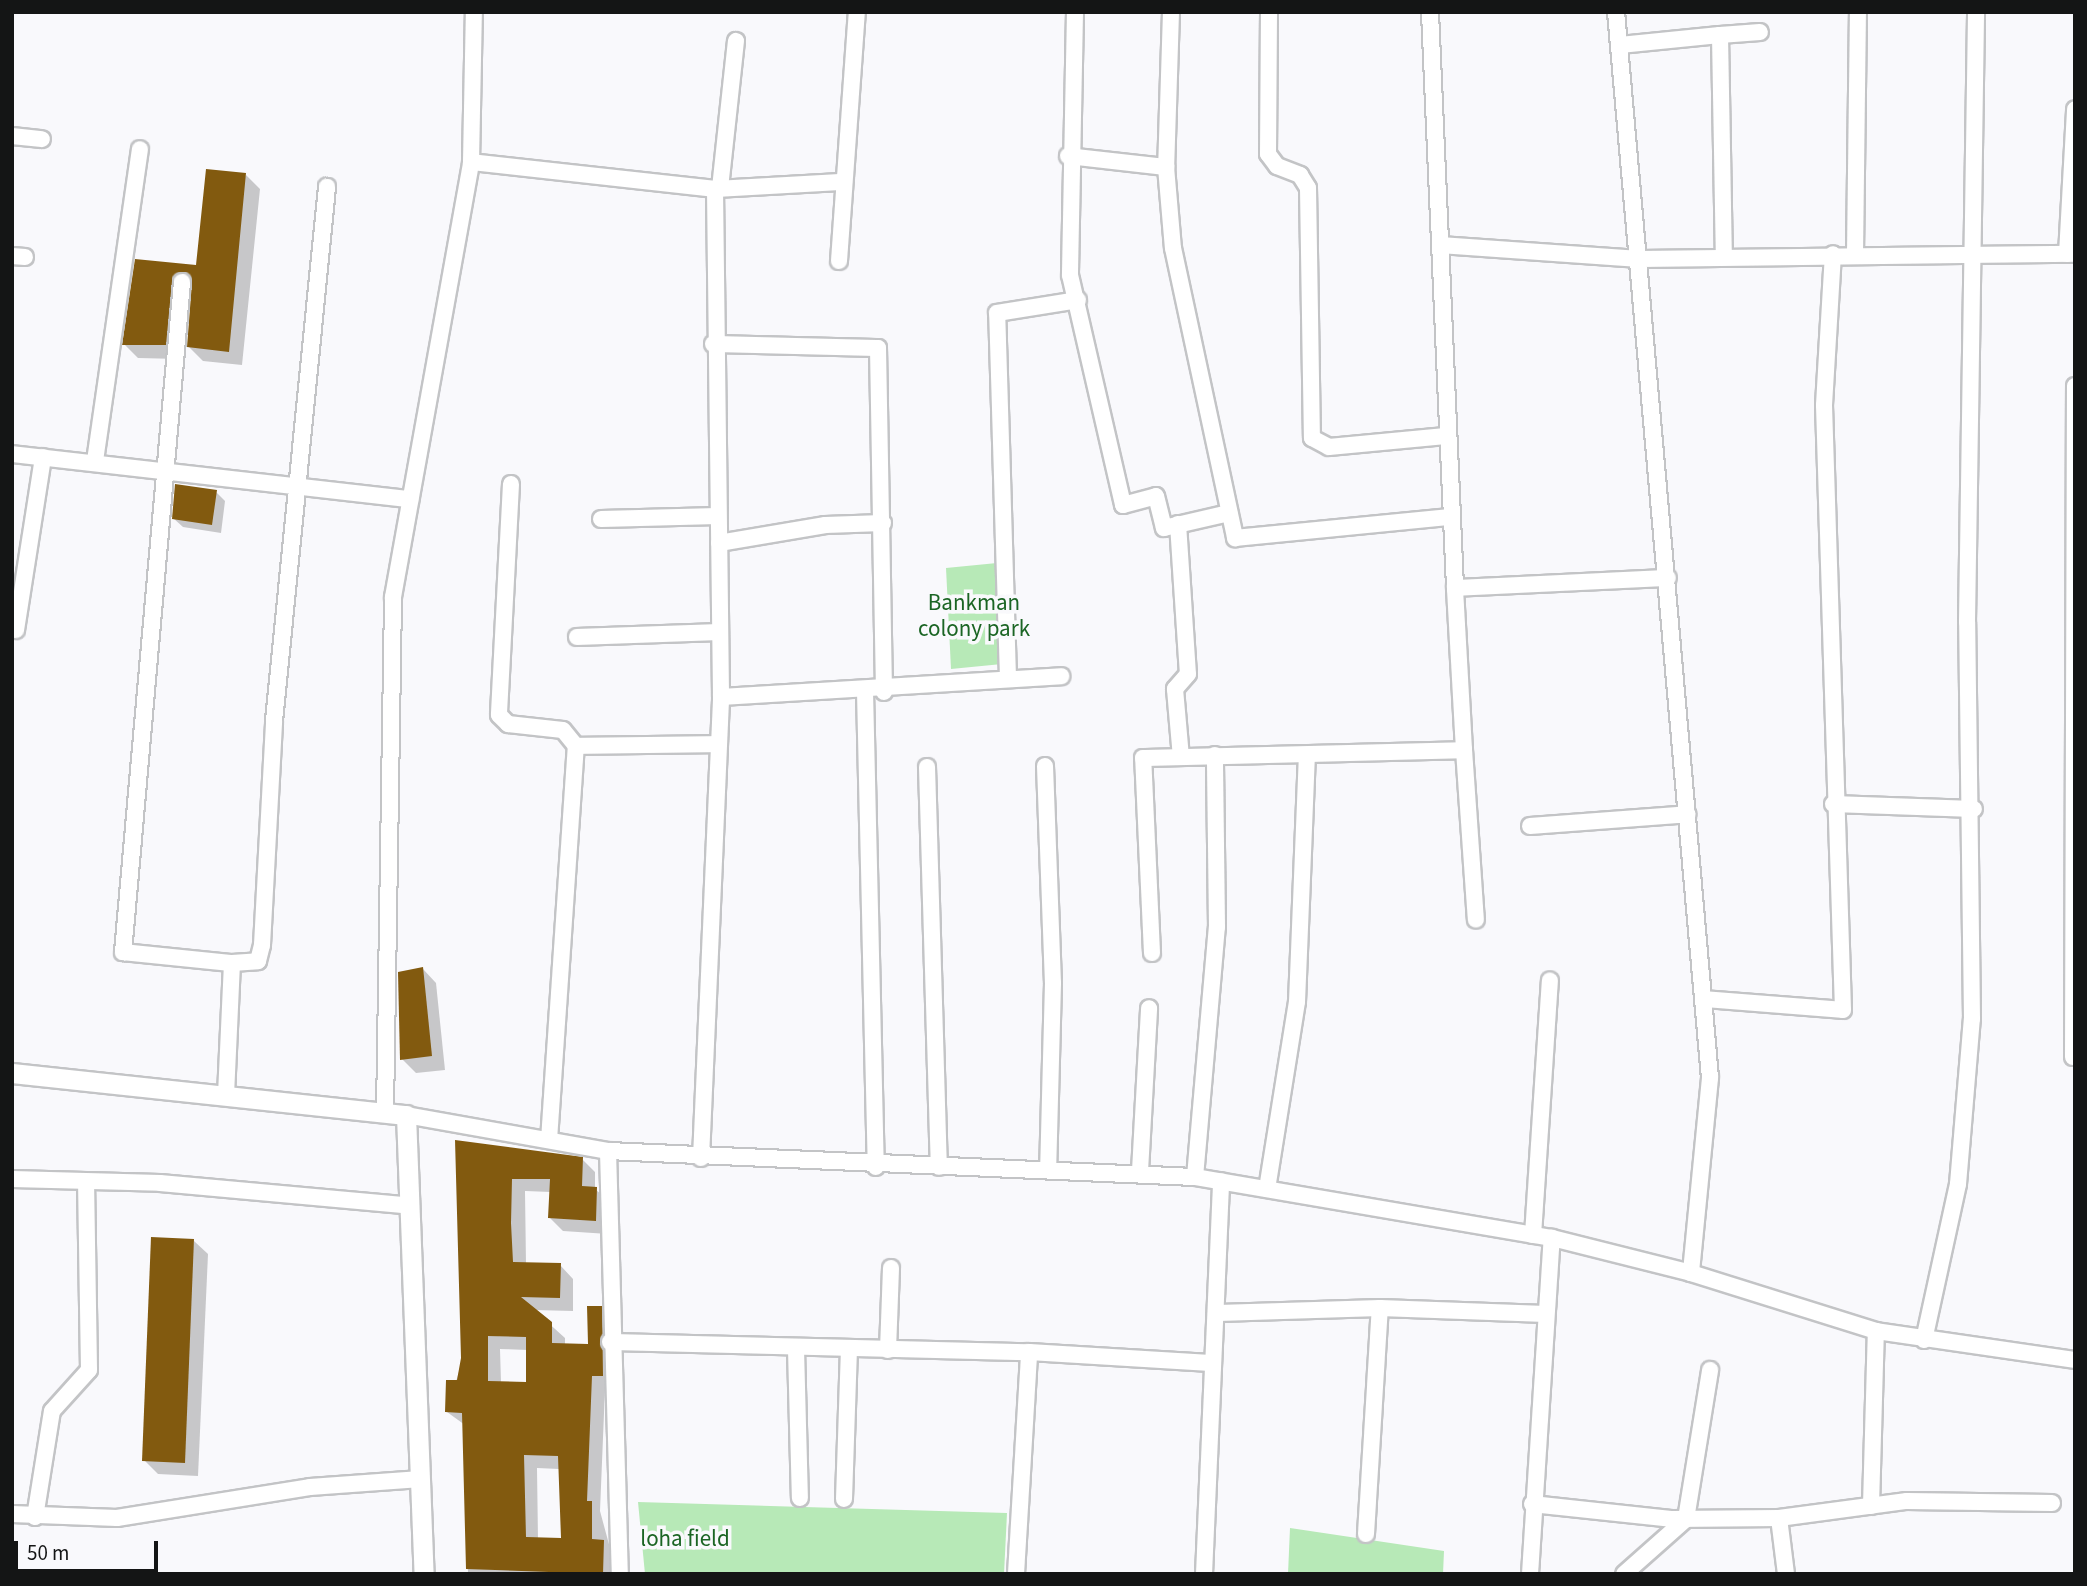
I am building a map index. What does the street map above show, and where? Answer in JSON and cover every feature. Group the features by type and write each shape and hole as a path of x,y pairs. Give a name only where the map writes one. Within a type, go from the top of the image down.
{"street":[{"path":"385,1113 393,597 471,162 474,12"},
{"path":"839,261 841,182 857,12"},
{"path":"1075,12 1068,156 1070,275 1078,300 1122,505 1156,496 1164,528 1229,513"},
{"path":"1171,12 1166,167 1182,301 1235,538 1450,517"},
{"path":"1269,12 1268,154 1277,166 1300,175 1308,188 1312,438 1329,447 1445,436"},
{"path":"1430,12 1445,436 1476,920"},
{"path":"1616,12 1640,259 1710,1078 1691,1273"},
{"path":"1855,254 1858,12"},
{"path":"1924,1340 1958,1184 1972,1019 1975,809 1968,622 1976,12"},
{"path":"1620,45 1760,32"},
{"path":"1720,35 1724,254"},
{"path":"701,1158 721,697 713,344 718,188 736,41"},
{"path":"1440,245 1640,259 1724,254 2071,254 2075,109"},
{"path":"12,135 42,139"},
{"path":"95,461 140,149"},
{"path":"1068,156 1166,167"},
{"path":"471,162 718,188 841,182"},
{"path":"182,282 162,469 123,952 232,963 258,961 262,945 295,485 327,187"},
{"path":"1704,999 1843,1010 1833,804 1824,405 1833,254"},
{"path":"1008,678 997,313 1078,300"},
{"path":"713,344 878,348 884,692"},
{"path":"2073,1057 2075,386"},
{"path":"12,454 95,461 410,499"},
{"path":"16,630 43,457"},
{"path":"511,484 499,715 508,724 563,730 576,746 549,1140"},
{"path":"601,519 718,516"},
{"path":"719,543 825,525 883,523"},
{"path":"1178,524 1188,674 1175,689 1181,757"},
{"path":"1455,588 1668,578"},
{"path":"577,637 719,632"},
{"path":"721,697 884,692 1008,678 1061,676"},
{"path":"865,691 876,1167"},
{"path":"576,746 718,744"},
{"path":"1152,953 1143,758 1215,755 1307,758 1464,750"},
{"path":"1195,1177 1217,928 1215,755"},
{"path":"1267,1189 1297,1002 1307,758"},
{"path":"1045,766 1053,983 1048,1168"},
{"path":"927,767 939,1167"},
{"path":"1833,804 1975,809"},
{"path":"1530,826 1688,814"},
{"path":"226,1094 232,963"},
{"path":"1533,1235 1550,981"},
{"path":"1140,1171 1149,1008"},
{"path":"12,1073 406,1115 608,1151 876,1167 1048,1168 1140,1171 1195,1177 1552,1238 1691,1273 1877,1331 2075,1360"},
{"path":"406,1115 424,1574"},
{"path":"608,1151 610,1342 620,1574"},
{"path":"12,1179 160,1183 411,1206"},
{"path":"1204,1574 1211,1363 1218,1312 1221,1181"},
{"path":"35,1517 52,1411 89,1370 86,1183"},
{"path":"1530,1574 1532,1504 1552,1238"},
{"path":"888,1350 891,1268"},
{"path":"1218,1312 1380,1308 1546,1314"},
{"path":"1366,1534 1380,1308"},
{"path":"1871,1506 1877,1331"},
{"path":"610,1342 796,1349 1029,1352 1211,1363"},
{"path":"796,1349 800,1498"},
{"path":"844,1499 849,1350"},
{"path":"1016,1574 1029,1352"},
{"path":"1624,1574 1686,1519 1710,1370"},
{"path":"12,1514 35,1517 180,1512 310,1487 421,1479"},
{"path":"1532,1504 1686,1519 1779,1518 1871,1506 2052,1503"},
{"path":"1779,1518 1786,1574"}],"green space":[{"name":"Bankman colony park","path":"997,563 1002,664 951,669 946,568"},
{"name":"loha field","path":"638,1502 1007,1513 1004,1574 645,1574"},
{"path":"1290,1528 1444,1551 1443,1574 1288,1574"}],"building":[{"path":"206,169 246,173 229,352 187,347 192,282 182,272 172,281 166,345 122,345 135,259 196,265"},
{"path":"175,484 217,490 212,525 172,519"},
{"path":"423,967 432,1056 400,1060 398,972"},
{"path":"455,1140 583,1157 582,1186 597,1187 596,1221 548,1218 550,1179 512,1179 511,1223 513,1262 561,1263 560,1298 521,1297 552,1322 552,1343 588,1344 587,1306 602,1306 603,1376 592,1376 587,1501 592,1501 592,1539 604,1540 603,1574 466,1569 462,1413 445,1412 446,1380 457,1380 461,1358","holes":["488,1336 526,1337 526,1382 488,1381","524,1455 558,1456 561,1538 526,1537"]},
{"path":"151,1237 194,1239 185,1463 142,1461"}]}
